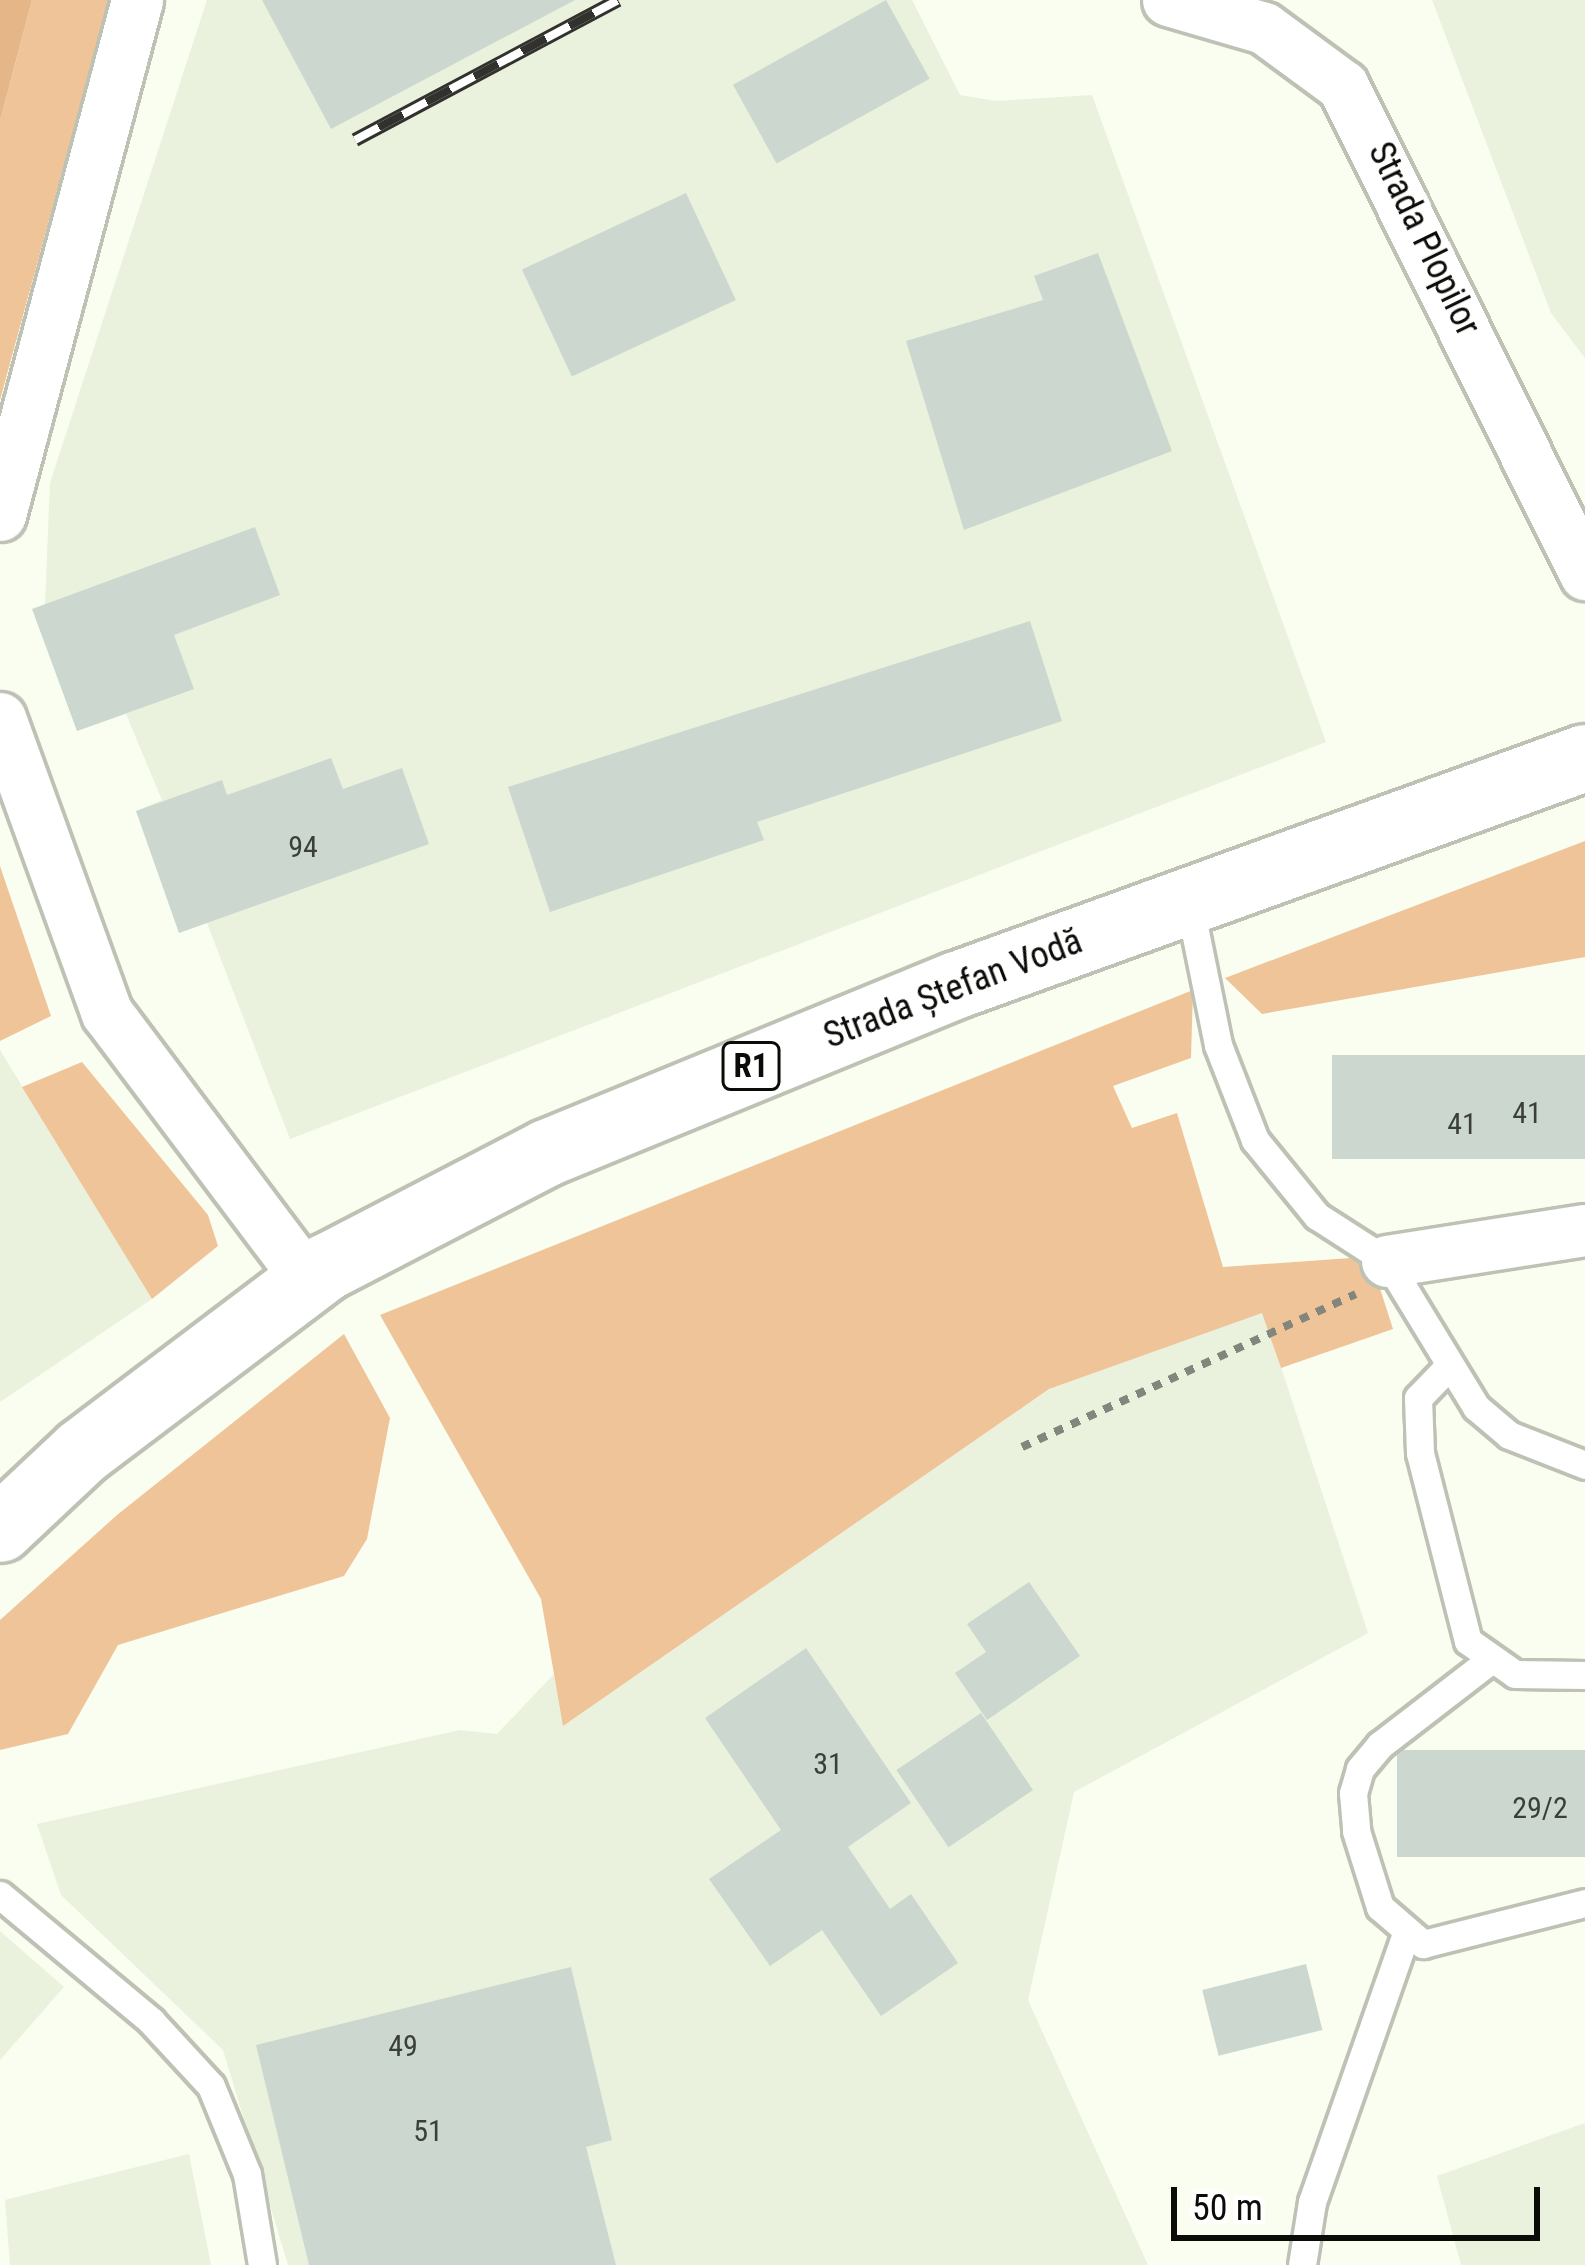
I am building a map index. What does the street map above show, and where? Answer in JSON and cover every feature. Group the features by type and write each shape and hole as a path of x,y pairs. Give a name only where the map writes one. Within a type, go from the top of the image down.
{"highway":[{"name":"Strada Ștefan Vodă","path":"0,1529 82,1452 308,1281 547,1153 957,985 1585,758"}],"street":[{"path":"0,514 137,0"},
{"name":"Strada Plopilor","path":"1168,0 1264,28 1343,86 1585,574"},
{"path":"0,718 106,1013 308,1281"},
{"path":"1391,1268 1585,1230"}],"lane":[{"path":"1190,902 1218,1045 1256,1140 1317,1216 1391,1268 1446,1369 1509,1435 1585,1466"},
{"path":"1446,1369 1418,1398 1420,1453 1468,1641 1489,1661 1516,1674 1585,1675"},
{"path":"1489,1661 1380,1744 1353,1793 1380,1907 1405,1936 1423,1944 1456,1941 1585,1903"},
{"path":"0,1895 151,2021 211,2086 247,2174 262,2265"},
{"path":"1302,2265 1312,2202 1405,1936"}],"path":[{"path":"1022,1447 1391,1268"}],"shaded area":[{"path":"0,0 32,0 0,121"},
{"path":"32,0 109,0 0,400 0,121"},
{"path":"207,0 912,0 960,95 996,101 1092,95 1326,742 290,1139 207,923 179,933 136,811 162,800 126,714 77,731 33,610 45,604 50,483"},
{"path":"1432,0 1585,0 1585,358 1551,313"},
{"path":"1585,841 1585,957 1262,1014 1225,978"},
{"path":"0,866 51,1016 0,1041"},
{"path":"1193,990 1191,1058 1113,1086 1132,1128 1177,1113 1223,1267 1351,1258 1376,1276 1393,1329 1281,1368 1262,1313 1049,1389 563,1726 541,1599 380,1315"},
{"path":"0,1050 152,1299 0,1402"},
{"path":"82,1062 208,1215 218,1246 152,1299 22,1087"},
{"path":"1263,1312 1368,1633 1074,1792 1028,2000 1148,2265 288,2265 223,2050 61,1895 37,1824 460,1730 497,1734 554,1674 564,1725 1049,1389"},
{"path":"344,1334 390,1418 367,1539 344,1576 118,1645 68,1734 0,1750 0,1620 117,1515"},
{"path":"0,1931 64,1987 0,2060"},
{"path":"1585,2123 1585,2265 1461,2265 1437,2176"},
{"path":"189,2154 211,2265 10,2265 5,2200"}],"building":[{"path":"262,0 575,0 331,129"},
{"path":"886,0 930,79 777,164 733,85"},
{"path":"686,193 736,300 572,376 522,269"},
{"path":"1098,253 1172,451 964,530 906,341 1043,300 1034,276"},
{"path":"255,527 280,595 174,635 194,689 77,731 32,609"},
{"path":"1030,621 1062,721 757,822 764,840 550,912 508,787"},
{"path":"331,758 343,789 402,768 429,844 179,933 136,811 222,780 227,795"},
{"path":"1332,1055 1585,1055 1585,1159 1332,1159"},
{"path":"1029,1582 1080,1656 987,1720 955,1673 986,1652 967,1624"},
{"path":"806,1648 911,1803 848,1847 890,1909 911,1894 958,1963 881,2016 822,1930 770,1966 709,1879 781,1830 705,1718"},
{"path":"981,1713 1033,1790 948,1847 896,1770"},
{"path":"1397,1750 1585,1750 1585,1857 1397,1857"},
{"path":"1306,1964 1322,2030 1219,2056 1202,1990"},
{"path":"571,1967 612,2140 586,2147 616,2265 309,2265 256,2045"}],"railway":[{"path":"355,140 618,0"}]}
